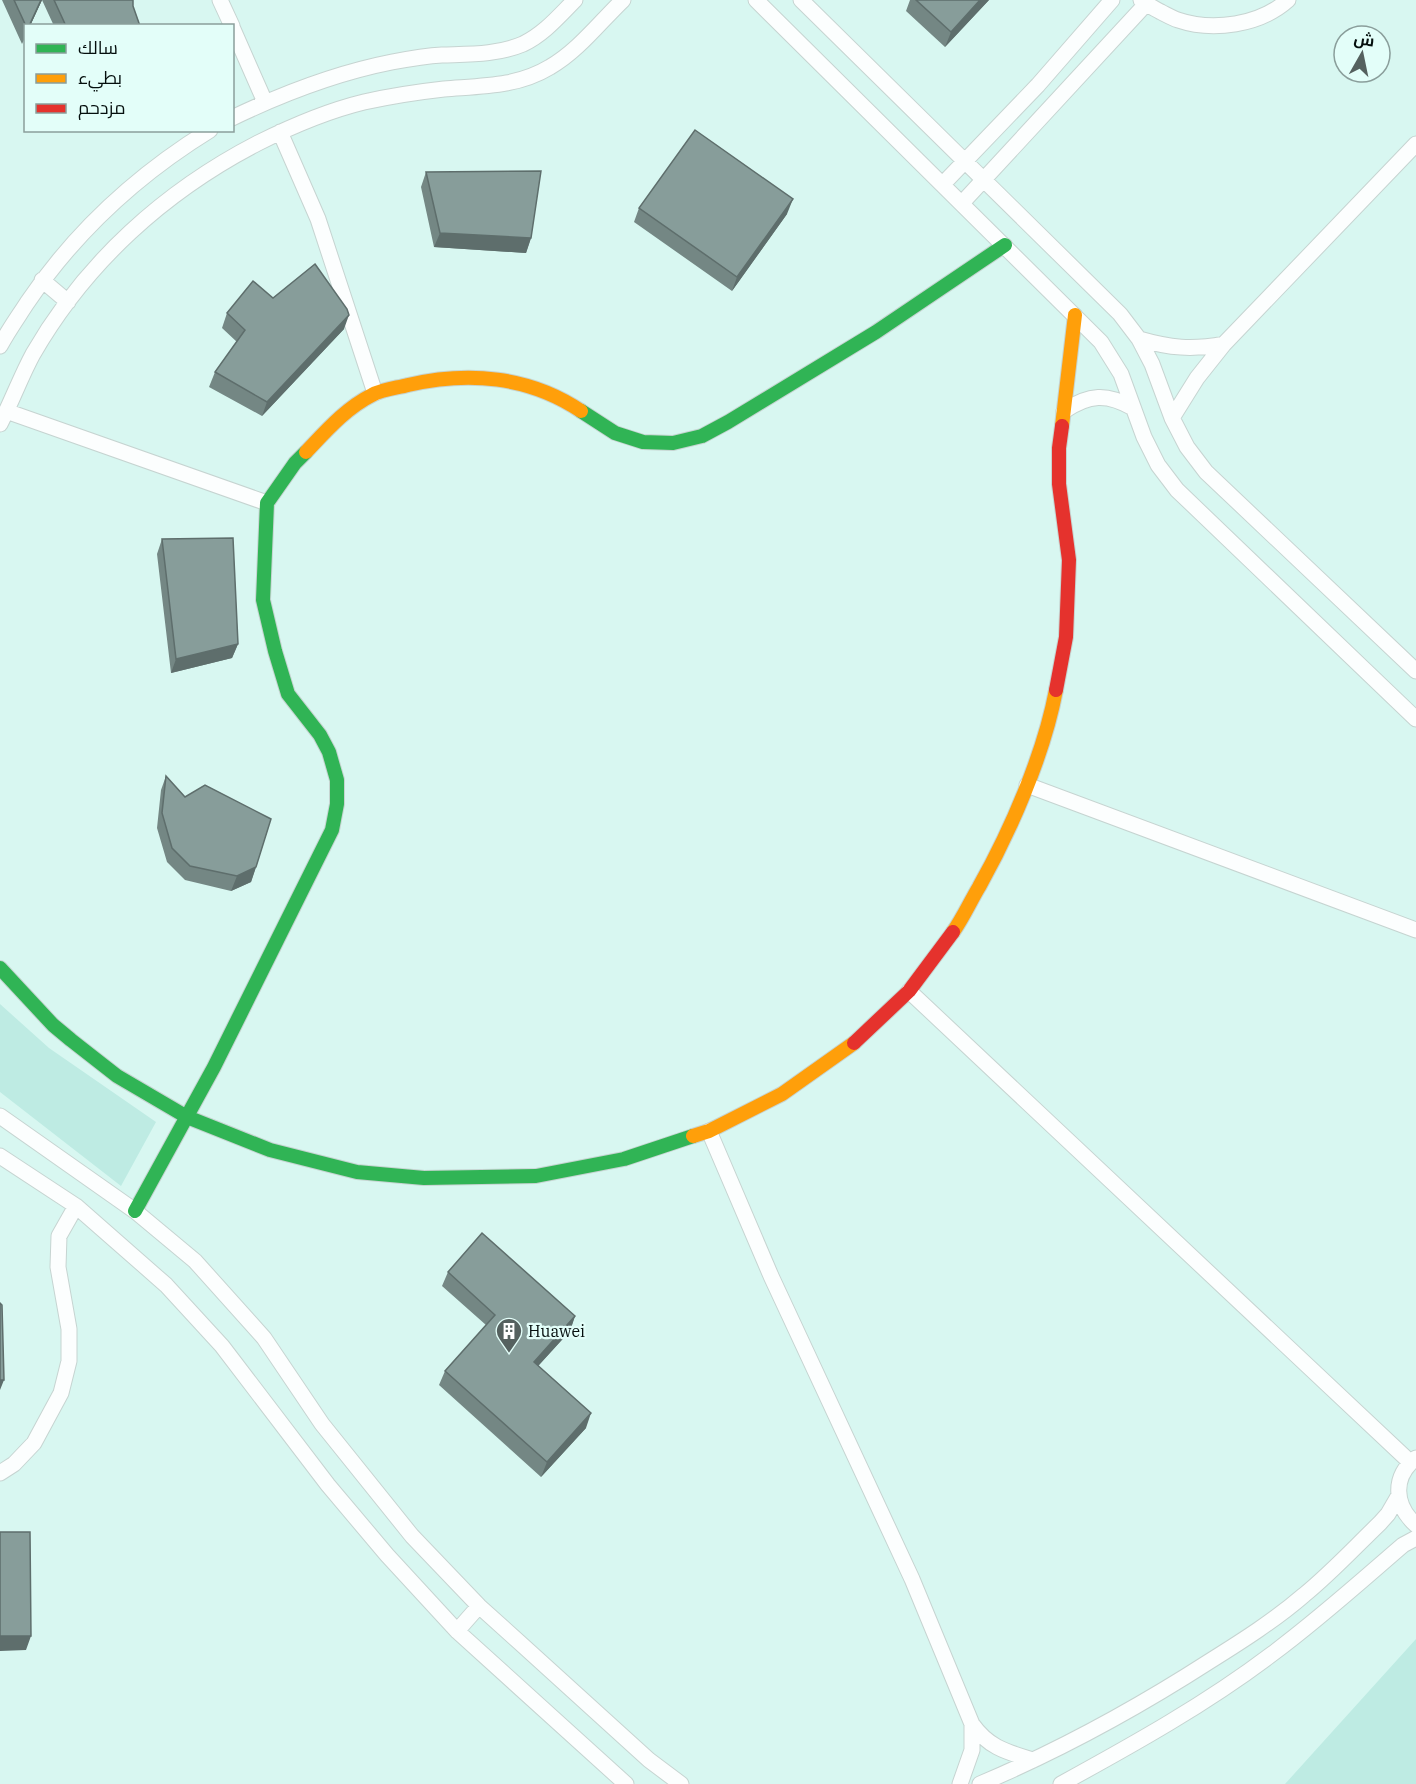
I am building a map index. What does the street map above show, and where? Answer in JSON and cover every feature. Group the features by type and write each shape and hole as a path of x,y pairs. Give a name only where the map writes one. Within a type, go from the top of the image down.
{"street":[{"path":"220,0 231,24"},
{"path":"234,117 307,85 350,71 438,55 504,50 523,44 541,33 575,0"},
{"path":"267,503 3,418 33,354 68,302 100,263 135,227 174,194 225,160 279,132 362,103 405,93 509,84 531,77 551,67 579,44 623,0"},
{"path":"756,0 1101,342 1121,374 1144,437 1158,465 1177,490 1416,719"},
{"path":"801,0 1120,314 1139,339 1152,364 1172,418 1187,447 1206,472 1416,671"},
{"path":"943,184 1038,84 1112,0"},
{"path":"962,203 1144,2 1178,20 1212,26 1248,22 1280,7 1288,0"},
{"path":"234,31 265,102"},
{"path":"0,346 42,280 73,242 107,207 143,176 207,132"},
{"path":"279,132 318,219 375,393"},
{"path":"1172,418 1197,378 1224,344 1416,144"},
{"path":"135,1211 229,1037 332,830 337,804 337,780 329,752 320,735 288,694 263,600 267,503 295,463 356,404 375,393 427,381 463,377 499,379 535,388 568,402 615,433 643,442 673,443 702,436 876,332 1005,245"},
{"path":"42,280 68,302"},
{"path":"0,968 53,1025 80,1047 117,1076 187,1117 270,1150 357,1172 424,1178 536,1176 624,1159 709,1131 782,1094 849,1047 909,991 956,928 995,858 1027,785 1052,713 1066,637 1068,560 1059,484 1059,447 1076,315"},
{"path":"1139,339 1181,348 1202,348 1224,344"},
{"path":"1064,411 1076,403 1091,398 1106,397 1133,408"},
{"path":"1027,785 1416,930"},
{"path":"909,991 1413,1460 1403,1472 1399,1483 1399,1495 1401,1506 1416,1525"},
{"path":"0,1116 135,1211 195,1261 264,1338 322,1424 412,1536 479,1606 649,1760 681,1784"},
{"path":"709,1131 771,1276 912,1579 972,1724 988,1743 1033,1760"},
{"path":"0,1156 76,1206 166,1285 222,1346 328,1485 387,1556 457,1631 626,1784"},
{"path":"0,1473 14,1464 34,1443 61,1393 69,1361 69,1329 58,1267 59,1236 76,1206"},
{"path":"980,1784 1033,1760 1176,1683 1259,1628 1304,1595 1347,1555 1388,1514 1399,1495"},
{"path":"1061,1784 1172,1721 1223,1689 1320,1617 1402,1545 1416,1538"},
{"path":"457,1631 479,1606"},
{"path":"960,1784 972,1750 972,1724"}],"shaded area":[{"path":"0,0 1416,0 1416,1784 0,1784"},
{"path":"0,1004 49,1048 156,1122 121,1186 0,1092"},
{"path":"1416,1639 1416,1784 1285,1784"}],"building":[{"path":"14,0 41,0 30,24 25,24"},
{"path":"54,0 133,0 139,24 65,24"},
{"path":"916,0 980,0 951,32"},
{"path":"695,130 793,199 737,277 639,208"},
{"path":"541,171 531,238 440,233 426,172"},
{"path":"315,264 349,315 267,402 215,372 245,330 227,313 253,281 273,298"},
{"path":"233,538 238,644 176,659 162,539"},
{"path":"166,776 185,797 205,785 271,819 256,867 237,876 190,866 172,848 162,813"},
{"name":"Huawei","path":"482,1233 575,1316 534,1362 591,1413 547,1462 445,1371 495,1315 448,1272"},
{"path":"0,1303 2,1305 4,1380 0,1380"},
{"path":"0,1532 30,1532 31,1636 0,1636"}],"traffic: fast":[{"path":"581,411 615,433 643,442 673,443 702,436 876,332 1005,245"},
{"path":"135,1211 214,1067 332,830 337,804 337,780 329,752 320,735 288,694 263,600 267,503 295,463 306,452"},
{"path":"0,968 53,1025 71,1040 117,1076 187,1117 270,1150 357,1172 424,1178 536,1176 624,1159 693,1136"}],"traffic: slow":[{"path":"1062,426 1075,315"},
{"path":"306,452 337,420 363,400 385,390 431,381 475,378 519,384 561,399 581,411"},
{"path":"953,932 991,865 1025,791 1051,715 1056,690"},
{"path":"693,1136 709,1131 782,1094 854,1043"}],"traffic: jam":[{"path":"1056,690 1066,637 1069,560 1059,484 1059,448 1062,426"},
{"path":"854,1043 909,991 953,932"}],"place":[{"name":"Huawei","path":"509,1354"}]}
